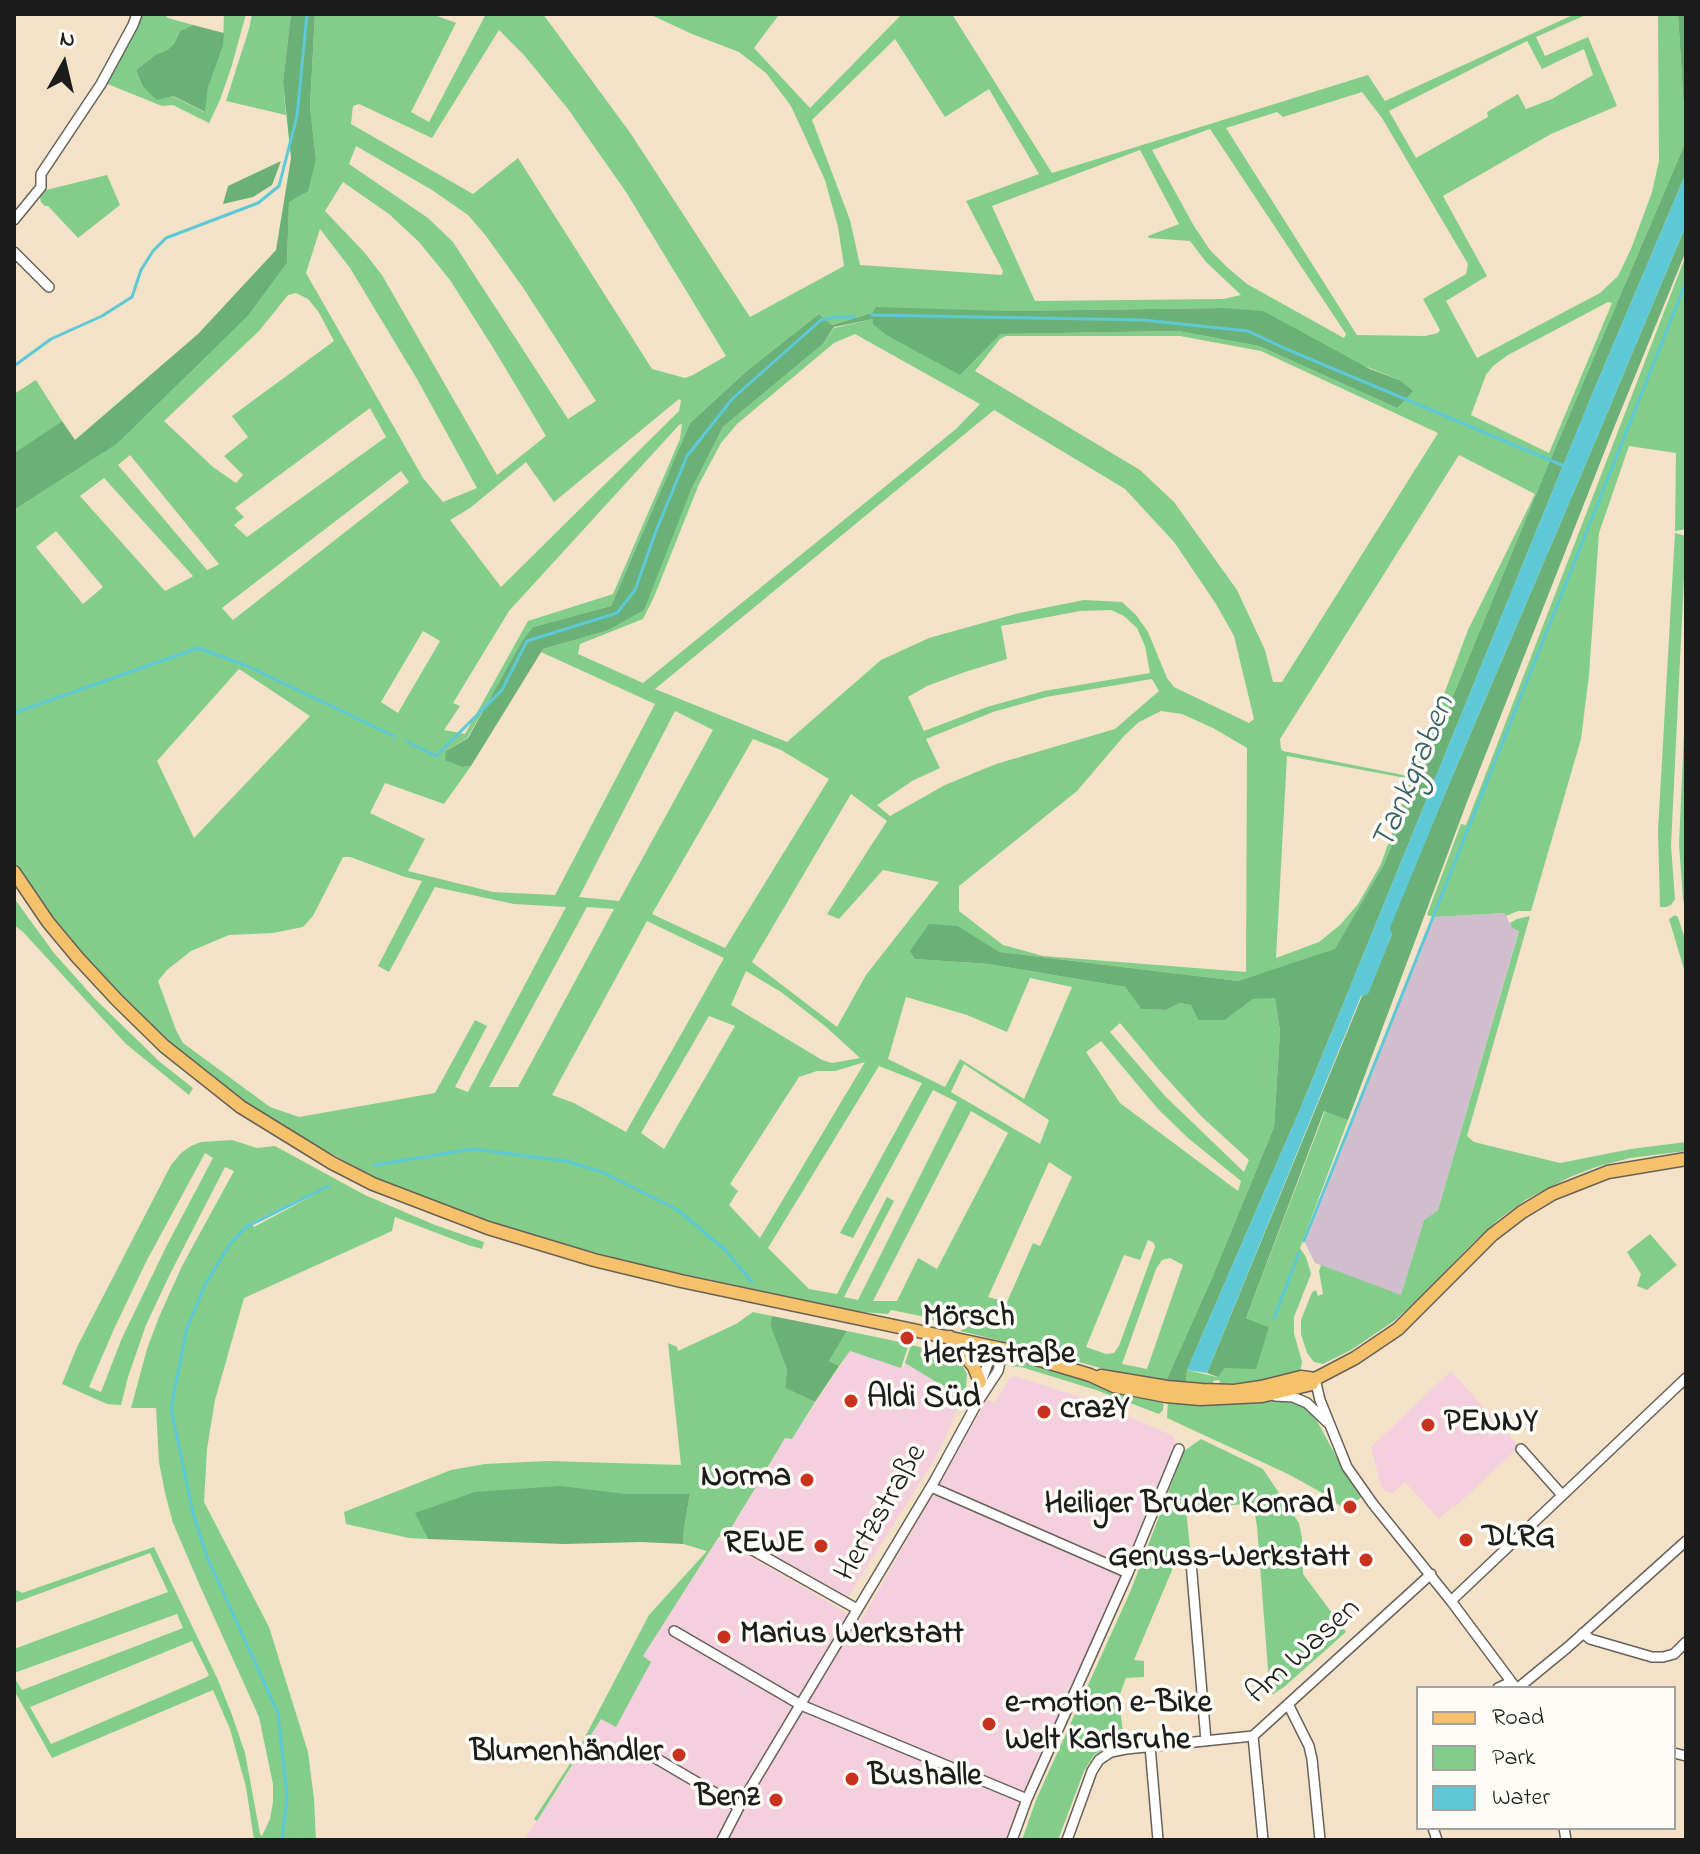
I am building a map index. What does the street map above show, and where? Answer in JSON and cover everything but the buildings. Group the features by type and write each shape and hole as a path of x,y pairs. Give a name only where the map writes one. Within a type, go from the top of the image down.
{"main road":[{"path":"14,872 48,922 78,958 164,1046 241,1107 373,1184 488,1228 594,1260 1003,1349 1090,1375 1114,1386 1166,1396 1200,1399 1264,1396 1312,1384 1315,1379 1355,1358 1398,1329 1492,1235 1522,1212 1552,1194 1608,1172 1686,1159"},
{"path":"950,1337 974,1367 980,1382"},
{"path":"1090,1375 1167,1387 1234,1391 1301,1377 1315,1379"}],"street":[{"path":"14,220 41,187 41,174 102,82 137,14"},
{"path":"14,202 22,211"},
{"path":"14,252 49,287"},
{"name":"Hertzstraße","path":"977,1403 980,1382 988,1363 1003,1349"},
{"name":"Hertzstraße","path":"722,1840 1000,1367 1003,1349"},
{"path":"1451,1601 1686,1378"},
{"path":"1315,1379 1320,1400 1347,1467 1515,1686 1583,1633 1686,1541"},
{"path":"1264,1396 1293,1397 1307,1403 1329,1424"},
{"path":"1012,1840 1179,1449"},
{"path":"1521,1449 1562,1495"},
{"path":"931,1487 1128,1573"},
{"name":"Hertzstraße","path":"733,1539 857,1609"},
{"path":"1191,1562 1206,1741"},
{"name":"Am Wasen","path":"1067,1840 1092,1771 1099,1760 1111,1752 1253,1736 1431,1574"},
{"path":"674,1631 801,1705 1027,1799"},
{"path":"1583,1633 1590,1639 1652,1657 1674,1654 1686,1642"},
{"path":"1288,1704 1309,1746 1320,1840"},
{"path":"1253,1736 1263,1840"},
{"path":"1150,1746 1158,1840"},
{"path":"652,1756 739,1807"}],"shaded area":[{"path":"1505,913 1512,928 1519,930 1438,1210 1424,1220 1401,1296 1315,1263 1305,1243 1434,917"},
{"path":"850,1351 901,1368 905,1363 962,1396 931,1465 848,1597 730,1530 785,1438 792,1438"},
{"path":"1451,1371 1519,1447 1439,1519 1405,1482 1393,1493 1385,1491 1371,1447"},
{"path":"1015,1376 1095,1402 1173,1436 1176,1443 1127,1570 1012,1840 526,1840 601,1718 616,1726 650,1662 642,1657 718,1538 861,1621 987,1400 994,1403 1010,1378"}],"green space":[{"path":"142,14 164,14 193,25 180,31 167,50 136,70 143,87 157,99 172,96 204,112 208,88 223,46 224,14 246,14 232,65 209,123 173,105 162,106 105,83"},
{"path":"252,14 291,14 283,82 286,115 226,101"},
{"path":"291,14 315,14 310,107 316,159 308,191 289,202 287,263 248,316 117,444 14,510 14,453 62,421 75,440 198,334 276,250 291,158 283,82"},
{"path":"315,14 432,14 456,23 411,112 429,122 486,14 543,14 631,134 750,317 844,266 838,227 825,180 791,106 766,73 739,52 649,14 783,14 778,16 754,48 810,108 902,14 952,14 1052,173 1368,75 1385,101 1575,14 1588,14 1536,37 1545,56 1588,37 1617,106 1551,134 1443,196 1487,276 1446,301 1477,358 1600,293 1618,276 1652,192 1659,161 1658,14 1678,14 1686,141 1384,864 1335,950 1238,981 1000,952 958,926 916,959 988,964 1125,987 1141,1009 1166,1010 1180,1003 1191,1005 1198,1020 1225,1020 1253,999 1275,997 1280,1031 1274,1127 1166,1381 1118,1373 960,1331 975,1323 972,1320 954,1327 891,1310 888,1314 862,1312 636,1264 504,1227 378,1179 275,1123 171,1045 78,952 14,863 14,510 117,444 248,316 287,263 289,202 316,159 310,107","holes":["499,30 568,109 626,192 726,356 685,378 652,369 518,158 473,194 351,124 353,106 359,104 432,138","895,39 945,117 989,89 1039,174 966,201 1003,271 1002,275 860,265 850,220 812,120","1527,41 1542,69 1584,49 1593,75 1552,99 1526,109 1518,94 1487,112 1488,117 1416,158 1389,111","1362,92 1382,118 1468,264 1466,274 1423,299 1440,330 1425,336 1357,335 1226,128 1277,112 1283,117","1210,129 1346,334 1344,338 1247,284 1210,250 1194,226 1152,150","356,146 432,190 468,215 486,236 596,401 568,419 453,242 428,218 349,164","1140,150 1179,224 1149,238 1190,241 1206,262 1241,295 1223,299 1035,301 992,206","343,182 389,214 419,242 450,280 546,436 497,475 382,275 325,211","320,229 350,268 417,379 477,488 443,502 423,478 306,273","296,293 308,299 318,311 334,341 232,416 248,437 224,456 243,475 236,483 213,467 164,421 259,331 288,295","1608,302 1612,303 1549,453 1471,415 1486,375 1508,355","1223,308 1399,380 1397,408 1259,346 1178,331 1000,334 873,319 834,328 823,344 723,427 690,492 606,631 541,652 655,704 555,895 493,892 408,871 425,839 370,813 385,783 444,804 471,766 463,767 446,751 467,738 533,627 611,606 690,423 749,369 819,314 832,325 872,313","855,334 980,404 956,429 643,683 578,654 580,644 643,619 699,484 721,443 737,424 834,343","1006,336 1180,336 1261,351 1438,433 1282,682 1273,682 1265,650 1237,590 1174,502 1140,470 975,371 1000,339","679,399 679,411 501,587 450,520 470,508 526,462 554,502","370,408 386,437 247,537 234,525 244,517 235,508","994,410 1125,489 1174,542 1234,636 1254,719 1249,723 1174,687 1167,678 1148,632 1122,602 1084,600 1019,613 929,638 881,660 787,742 655,689","682,424 680,439 613,594 528,621 465,734 444,730 460,706 453,703 509,611","130,455 219,564 218,565 207,570 118,465","1459,455 1535,494 1468,630 1413,777 1283,751 1280,739","401,471 409,482 233,620 222,608","104,478 193,576 165,591 80,496","56,531 103,587 83,604 36,547","1111,610 1124,616 1137,628 1145,646 1150,673 1044,691 987,707 924,731 908,697 927,686 1007,659 1001,626 1080,611","423,631 440,641 398,713 381,702","239,669 310,716 194,838 157,761","1152,679 1159,691 1115,729 996,764 945,785 890,816 877,805 912,781 940,768 926,739 993,712 1046,697","675,711 713,730 619,901 579,897","1161,711 1182,714 1247,748 1246,972 1043,956 1003,945 959,911 959,886 1077,791 1139,722","753,739 781,750 829,779 725,948 652,914","1287,756 1411,779 1381,864 1358,904 1340,925 1319,942 1276,958","851,794 887,821 827,914 839,919 883,870 939,882 866,975 837,1027 752,962","343,857 422,881 378,966 389,972 435,887 514,904 566,907 468,1092 455,1087 487,1026 475,1020 435,1093 299,1117 270,1107 183,1043 176,1030 158,981 191,951 229,935 273,933 303,927 313,916","587,907 614,909 518,1087 489,1087","647,921 724,958 626,1132 574,1103 552,1095","746,971 781,992 860,1058 832,1063 822,1060 731,1005","1030,978 1072,987 1024,1099 960,1059 945,1087 888,1059 906,997 967,1015 1007,1032","709,1016 735,1026 664,1149 641,1133","1120,1023 1201,1116 1249,1160 1244,1172 1165,1096 1110,1032","1101,1041 1158,1109 1241,1181 1238,1191 1120,1103 1086,1052","865,1062 760,1238 729,1205 738,1191 730,1184 799,1077","964,1064 1049,1120 1040,1144 951,1092","879,1066 922,1083 840,1233 853,1238 933,1090 957,1102 858,1300 844,1297 894,1201 887,1197 837,1294 809,1289 768,1248","971,1111 1008,1133 937,1269 918,1258 897,1301 873,1301","1049,1162 1072,1177 1040,1246 1033,1243 1007,1302 988,1297","1148,1240 1155,1247 1114,1353 1106,1354 1086,1347 1124,1255 1140,1260","1170,1258 1183,1265 1147,1369 1122,1364 1156,1269 1162,1260"]},
{"path":"1678,14 1686,14 1686,141"},
{"path":"193,25 224,33 223,46 208,88 205,112 173,96 157,100 143,87 136,70 167,50 180,31"},
{"path":"1686,141 1686,173 1591,397 1301,1107 1187,1370 1186,1383 1166,1381 1274,1127 1280,1031 1275,998 1253,999 1225,1020 1198,1020 1191,1005 1180,1003 1166,1010 1141,1009 1125,987 988,964 915,959 910,951 929,924 958,926 1000,952 1238,981 1335,949 1384,864"},
{"path":"281,161 272,185 253,197 223,204 228,186"},
{"path":"107,175 120,205 78,238 41,202 42,192 46,190"},
{"path":"1686,225 1686,251 1470,794 1348,1120 1324,1111 1246,1318 1269,1327 1256,1369 1224,1368 1218,1377 1207,1373 1362,996 1368,993 1392,934 1389,928 1452,777"},
{"path":"1686,255 1686,529 1675,531 1676,453 1629,446 1599,533 1581,739 1531,911 1518,911 1506,916 1504,913 1427,915 1461,824 1466,825"},
{"path":"876,307 1006,311 1223,308 1263,311 1370,369 1399,380 1413,391 1397,408 1259,346 1178,331 1000,334 960,375 888,336 873,324 873,319 834,327 823,344 723,427 690,492 644,610 606,631 543,649 471,766 463,767 445,760 446,751 468,738 533,627 611,606 690,423 749,369 819,314 832,325 872,313"},
{"path":"36,380 62,421 14,453 14,394"},
{"path":"1675,533 1686,536 1671,846 1675,899 1671,905 1660,907 1658,830"},
{"path":"1686,734 1686,911 1679,844"},
{"path":"14,898 54,953 95,999 160,1062 193,1088 189,1095 126,1044 14,925"},
{"path":"1675,915 1686,942 1686,976 1669,919"},
{"path":"1530,916 1467,1136 1474,1142 1560,1163 1686,1142 1686,1151 1630,1158 1596,1167 1527,1199 1499,1219 1394,1321 1351,1350 1323,1364 1314,1362 1307,1353 1301,1334 1301,1320 1312,1292 1316,1290 1318,1296 1323,1294 1319,1271 1321,1265 1401,1295 1424,1220 1438,1210 1519,931 1512,928 1510,923"},
{"path":"1325,1111 1348,1120 1300,1248 1311,1274 1294,1317 1294,1333 1302,1362 1300,1372 1254,1382 1219,1385 1218,1380 1213,1381 1213,1385 1186,1383 1187,1370 1217,1377 1269,1327 1246,1318"},
{"path":"232,1140 257,1148 275,1146 365,1195 484,1242 482,1249 395,1217 392,1231 244,1298 215,1400 207,1449 204,1502 269,1627 308,1752 316,1840 254,1840 246,1787 230,1729 213,1690 52,1758 14,1690 14,1677 22,1690 183,1628 177,1614 14,1673 14,1649 168,1592 150,1553 14,1603 17,1590 22,1593 154,1547 232,1715 245,1753 262,1836 270,1819 273,1784 259,1717 173,1523 159,1462 156,1408 131,1408 159,1317 182,1266 234,1171 225,1167 170,1274 146,1325 121,1405 107,1404 62,1384 77,1347 171,1165 181,1153 201,1142","holes":["205,1153 213,1158 122,1338 101,1392 89,1387 146,1262","321,1189 254,1227 251,1223","192,1641 209,1675 51,1744 30,1707"]},
{"path":"1650,1234 1677,1265 1647,1290 1637,1286 1641,1274 1627,1252"},
{"path":"753,1312 772,1316 770,1325 787,1370 785,1388 815,1402 792,1439 785,1438 730,1530 718,1538 643,1656 651,1662 616,1727 601,1719 537,1821 534,1819 575,1756 649,1615 707,1551 683,1544 690,1495 626,1494 416,1513 428,1539 409,1538 346,1524 344,1512 451,1470 485,1464 547,1461 681,1465 668,1343 677,1347 678,1351 736,1324"},
{"path":"772,1316 847,1331 829,1361 839,1366 815,1402 785,1388 787,1370 770,1325"},
{"path":"847,1331 909,1344 901,1368 850,1351 839,1366 829,1361"},
{"path":"911,1345 950,1354 960,1361 967,1374 962,1396 905,1363"},
{"path":"1029,1364 1119,1390 1164,1398 1163,1410 1159,1414 1096,1390 1011,1366"},
{"path":"1168,1399 1300,1404 1317,1421 1362,1497 1345,1509 1288,1474 1167,1418"},
{"path":"1201,1439 1263,1469 1299,1523 1303,1574 1346,1632 1270,1696 1253,1503 1186,1510 1190,1548 1181,1549 1134,1660 1144,1661 1144,1677 1126,1678 1119,1697 1124,1745 1110,1746 1094,1755 1084,1771 1058,1840 1022,1840 1036,1800 1131,1590 1184,1451"},
{"path":"560,1486 626,1494 690,1494 683,1544 428,1539 415,1513 475,1492"}],"water":[{"path":"1686,173 1686,225 1452,777 1390,928 1392,934 1368,994 1361,996 1207,1373 1187,1370 1301,1107 1591,397"}],"waterway":[{"path":"14,366 51,339 102,316 132,297 141,270 166,238 258,203 279,186 297,116 307,14"},
{"path":"1304,1241 1686,282"},
{"path":"872,315 1143,320 1248,331 1564,466"},
{"path":"407,742 436,756 502,690 527,641 617,613 635,590 687,456 733,398 821,320 854,317"},
{"path":"14,713 198,648 245,665 394,736"},
{"path":"375,1165 473,1149 566,1161 602,1172 678,1210 725,1250 752,1282"},
{"path":"282,1840 287,1796 278,1713 207,1557 193,1513 171,1408 187,1328 206,1283 230,1244 246,1227 329,1186"},
{"path":"1274,1318 1299,1253"}],"place":[{"name":"Mörsch Hertzstraße","path":"907,1338"},
{"name":"Aldi Süd","path":"851,1401"},
{"name":"crazY","path":"1044,1412"},
{"name":"PENNY","path":"1428,1425"},
{"name":"Norma","path":"807,1480"},
{"name":"Heiliger Bruder Konrad","path":"1350,1507"},
{"name":"DLRG","path":"1466,1540"},
{"name":"REWE","path":"821,1546"},
{"name":"Genuss-Werkstatt","path":"1366,1560"},
{"name":"Marius Werkstatt","path":"724,1637"},
{"name":"e-motion e-Bike Welt Karlsruhe","path":"989,1724"},
{"name":"Blumenhändler","path":"679,1755"},
{"name":"Bushalle","path":"852,1779"},
{"name":"Benz","path":"776,1800"}],"water label":[{"name":"Tankgraben","path":"1416,774"}]}
